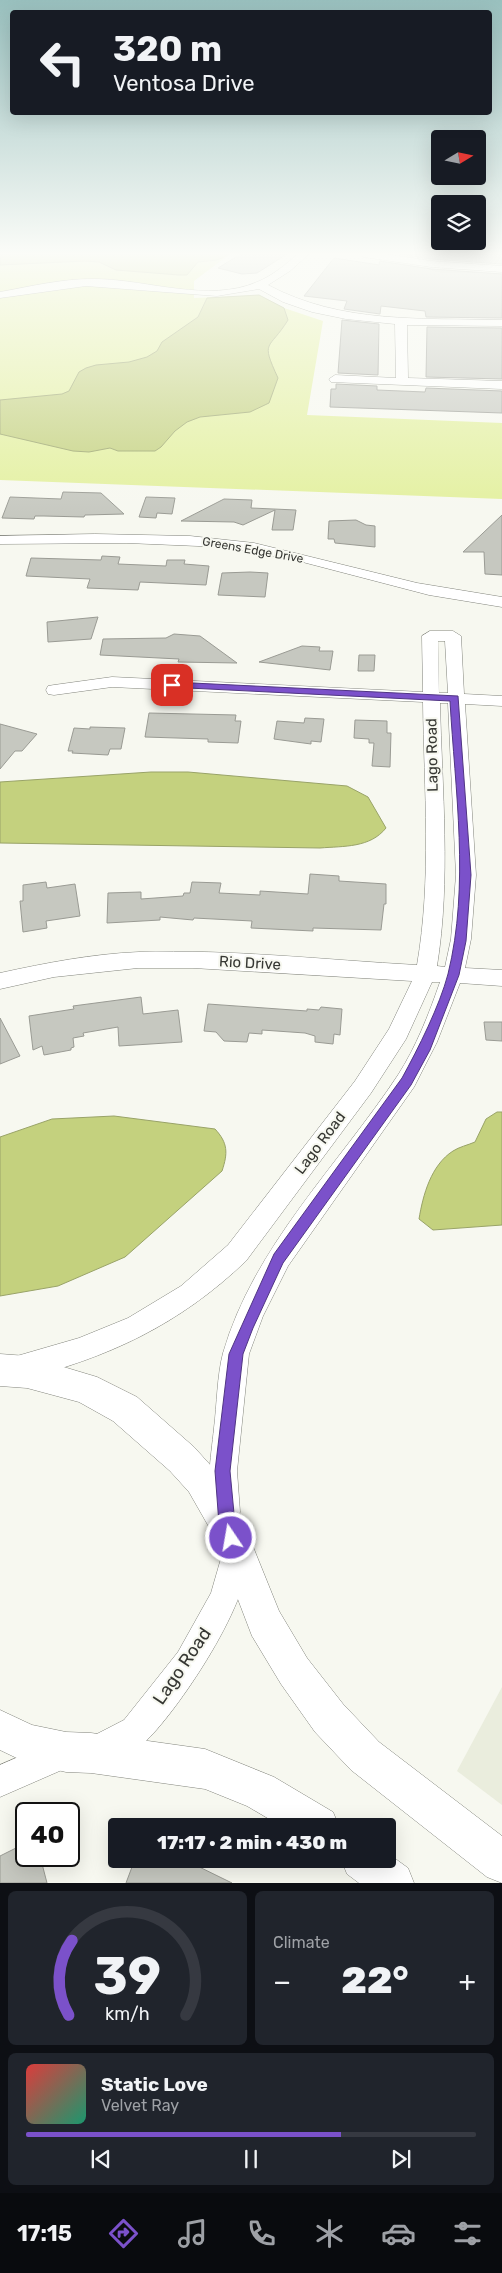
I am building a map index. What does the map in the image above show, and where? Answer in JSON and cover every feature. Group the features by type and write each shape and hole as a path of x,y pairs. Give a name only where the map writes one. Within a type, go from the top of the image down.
{"street":[{"path":"401,342 402,382"},
{"path":"335,379 502,385"},
{"name":"Greens Edge Drive","path":"0,540 100,536 201,540 308,558 416,588 502,602"},
{"name":"Lago Road","path":"0,1781 135,1731 189,1663 224,1598 231,1538 222,1471 236,1354 252,1313 278,1258 406,1082 424,1050 454,975 460,941 466,875 454,698 452,636 430,636 435,874 433,931 426,973 398,1032 363,1087 237,1253 213,1277 146,1323 121,1335 50,1361 3,1370"},
{"path":"54,690 112,682 502,701"},
{"name":"Rio Drive","path":"0,981 54,969 138,960 193,960 502,978"},
{"path":"3,1370 27,1372 84,1388 125,1409 188,1466 200,1480 231,1538 265,1623 294,1671 329,1718 365,1756 502,1862"},
{"path":"0,1729 27,1742 78,1753 163,1762 224,1776 260,1791 306,1818"},
{"path":"373,1868 392,1883"}],"shaded area":[{"path":"0,342 319,342 307,415 502,423 502,499 0,480"},
{"path":"162,342 272,342 268,351 278,378 269,403 250,412 200,417 187,422 155,451 118,451 110,448 89,452 73,451 0,434 0,400 62,394 69,391 79,372 86,368 96,365 129,362 147,357 157,351"},
{"path":"151,772 188,772 347,786 368,797 386,828 380,835 364,843 320,848 0,843 0,782"},
{"path":"497,1112 502,1112 502,1225 433,1230 419,1219 429,1181 445,1157 461,1147 475,1142 486,1119"},
{"path":"114,1116 215,1129 226,1148 222,1171 125,1257 58,1286 0,1296 0,1137 52,1119"},
{"path":"502,1687 502,1805 457,1771"}],"building":[{"path":"340,342 379,342 378,375 338,373"},
{"path":"427,342 502,342 502,379 426,377"},
{"path":"336,384 377,386 377,390 425,392 426,388 502,391 502,413 330,407 331,389 336,389"},
{"path":"63,492 101,493 124,514 85,515 84,517 35,516 34,519 2,518 10,497 61,499"},
{"path":"146,497 175,498 172,514 157,513 156,518 139,517"},
{"path":"224,499 252,500 251,508 296,510 293,530 272,530 275,510 243,525 234,522 181,521"},
{"path":"502,515 502,575 485,574 484,552 463,552"},
{"path":"356,520 366,525 375,526 375,547 335,543 334,539 328,539 329,521"},
{"path":"102,556 120,557 118,564 166,566 167,560 185,560 184,564 209,566 206,585 140,582 138,590 87,588 90,579 26,576 31,558 101,560"},
{"path":"222,573 268,573 265,597 218,595"},
{"path":"98,617 91,639 48,642 47,622"},
{"path":"174,634 200,636 237,663 178,662 179,659 100,655 103,639 166,638"},
{"path":"302,646 320,647 319,651 333,651 330,670 259,662"},
{"path":"359,655 375,655 374,671 358,671"},
{"path":"149,713 236,715 235,721 241,721 238,743 208,742 208,739 145,737"},
{"path":"305,718 324,719 321,742 311,741 311,744 274,739 277,721 304,723"},
{"path":"355,720 387,721 387,733 391,733 390,767 372,766 374,743 369,743 369,739 354,738"},
{"path":"0,724 37,734 22,751 15,751 0,769"},
{"path":"90,727 125,728 121,749 110,749 108,755 72,753 73,751 68,751 74,728 90,729"},
{"path":"310,874 339,876 339,881 386,884 386,904 384,904 381,930 313,928 313,931 251,928 252,921 194,918 193,920 160,917 160,920 107,923 108,893 141,892 141,899 183,896 184,893 190,893 192,882 221,883 219,893 260,895 260,891 308,894"},
{"path":"46,882 47,888 75,884 80,916 46,921 47,928 23,932 20,901 23,901 23,885"},
{"path":"141,997 143,1014 178,1010 182,1042 119,1046 118,1027 83,1033 84,1036 73,1038 74,1047 71,1050 44,1055 42,1046 33,1050 29,1016 74,1009 73,1006"},
{"path":"208,1004 307,1011 307,1009 319,1010 321,1007 342,1009 340,1035 334,1034 333,1044 315,1042 315,1036 305,1033 262,1030 262,1034 249,1033 247,1042 224,1041 216,1032 204,1031"},
{"path":"0,1018 20,1056 0,1064"},
{"path":"484,1022 502,1022 502,1041 486,1040"},
{"path":"15,1848 15,1867 43,1867 47,1883 0,1883 0,1856"},
{"path":"132,1868 201,1868 232,1883 126,1883"}],"route":[{"path":"172,685 454,698 466,875 460,941 454,975 424,1050 406,1082 278,1258 246,1326 236,1354 222,1471 227,1524 231,1538"}]}
